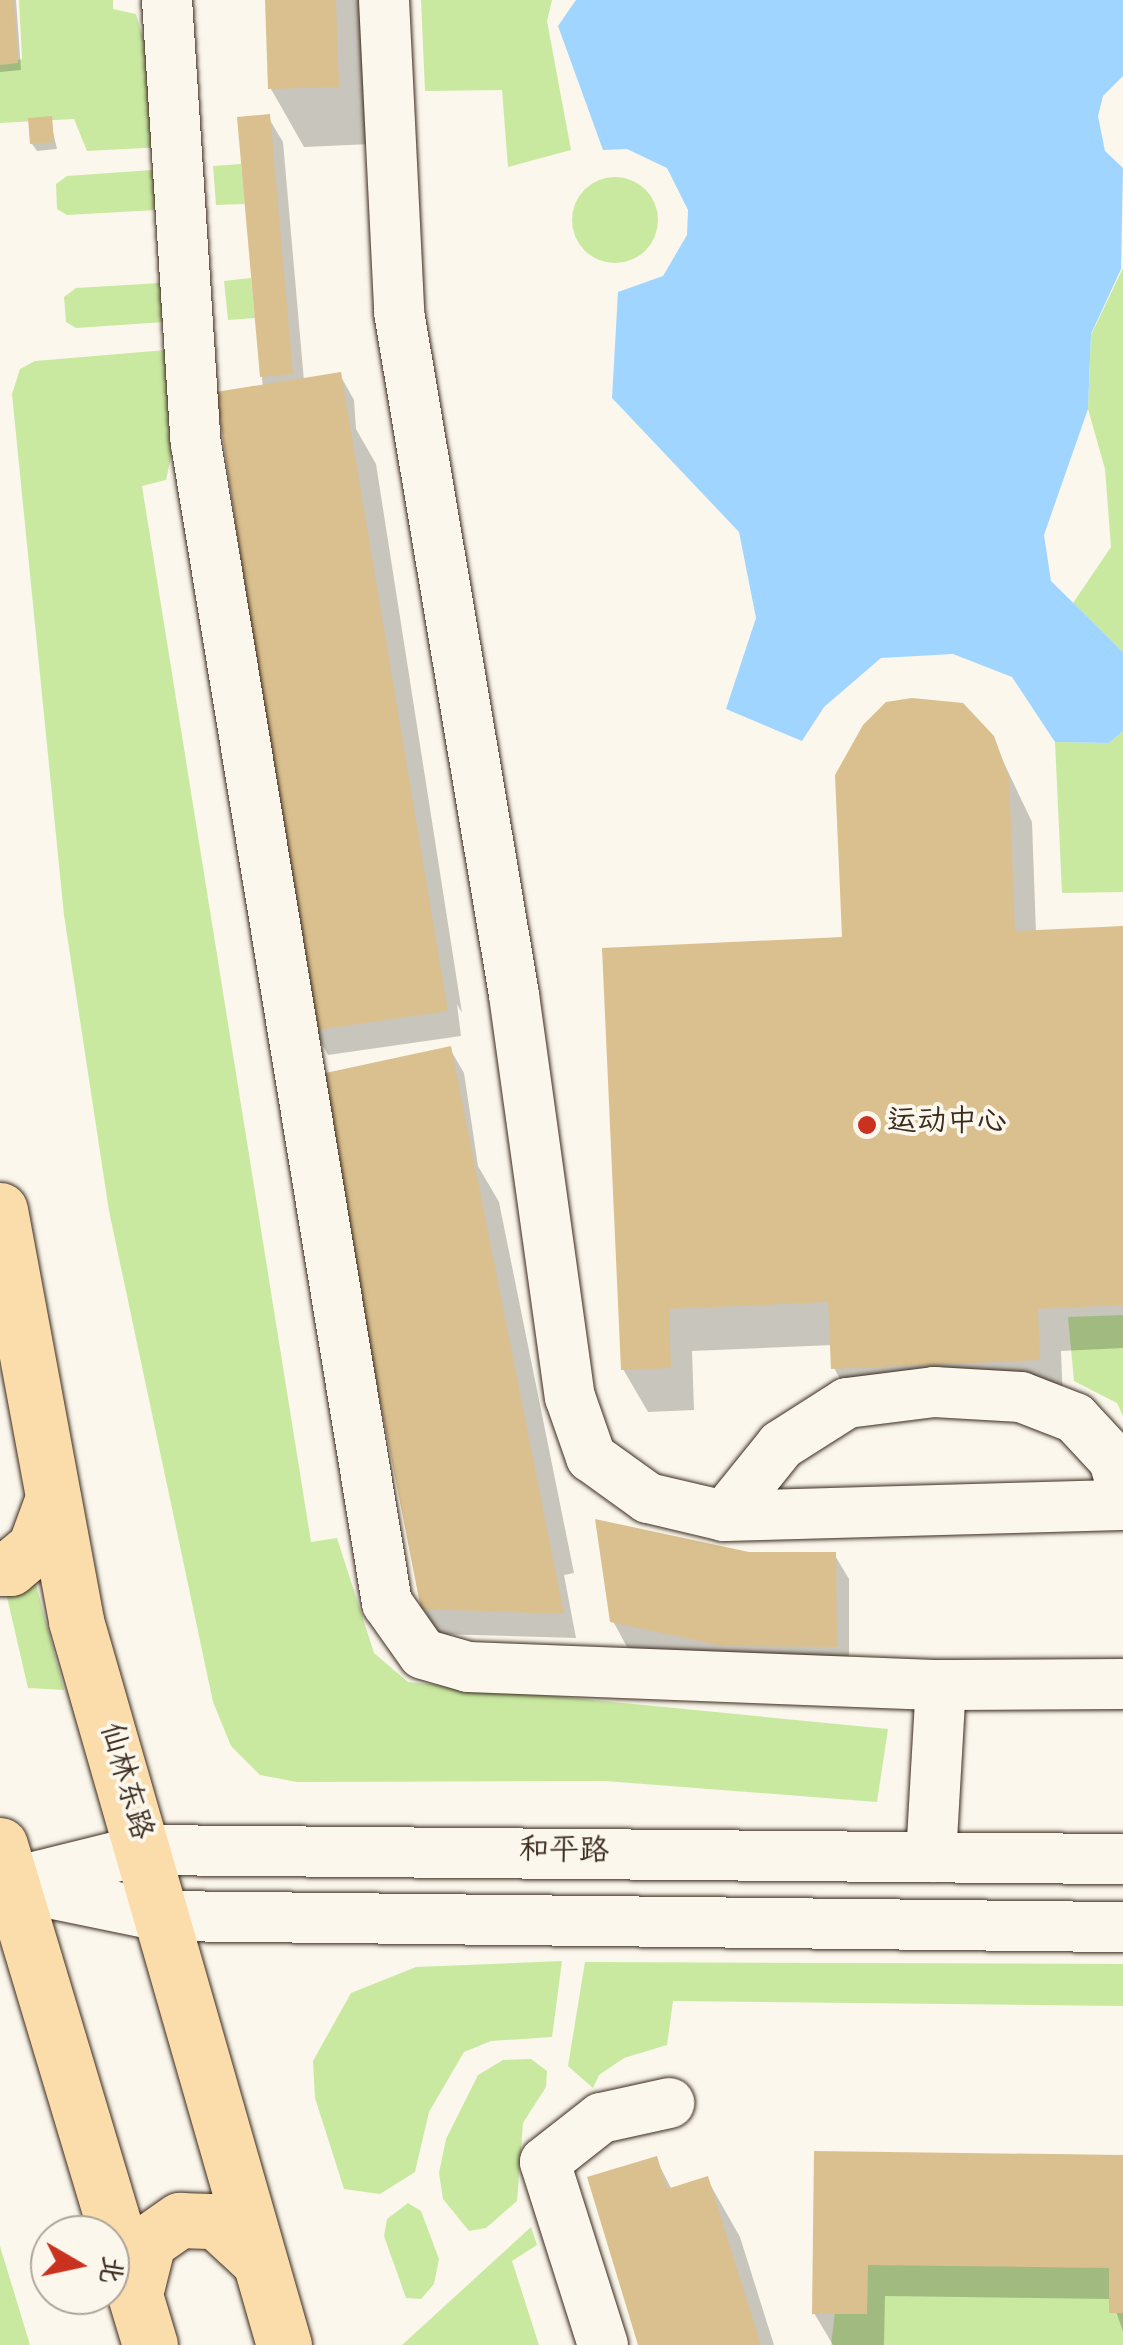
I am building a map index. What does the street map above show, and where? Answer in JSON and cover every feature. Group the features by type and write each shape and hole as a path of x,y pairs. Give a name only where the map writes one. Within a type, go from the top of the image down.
{"main road":[{"name":"仙林东路","path":"0,1210 76,1621 284,2345"},
{"path":"0,1568 10,1568 36,1546 52,1498"},
{"path":"3,1870 142,2320"},
{"path":"142,2320 148,2242 180,2220 216,2221 258,2260"}],"street":[{"path":"167,0 196,444 386,1603 423,1654 468,1667 941,1684 1123,1684"},
{"path":"384,0 399,312 514,996 570,1397 591,1458 648,1498 724,1516 1123,1505"},
{"path":"724,1516 780,1445 847,1403 934,1392 1021,1397 1076,1418 1114,1460 1123,1491"},
{"path":"931,1857 941,1684"},
{"name":"和平路","path":"3,1870 143,1850 1123,1859"},
{"path":"3,1870 161,1916 1123,1927"},
{"path":"603,2345 545,2162 600,2118 669,2102"}],"green space":[{"path":"19,0 113,0 113,9 136,14 159,90 163,147 87,151 74,119 0,123 0,64 22,59"},
{"path":"421,0 552,0 547,21 571,150 508,167 502,90 425,91"},
{"path":"241,164 245,204 216,205 213,166"},
{"path":"152,170 164,174 156,210 67,215 57,209 56,184 67,176"},
{"path":"615,177 639,184 651,196 658,220 651,244 639,256 615,263 591,256 579,244 572,220 579,196 591,184"},
{"path":"1123,268 1123,652 1073,603 1111,547 1105,469 1088,409 1091,335"},
{"path":"251,278 255,318 228,320 224,281"},
{"path":"160,283 172,286 165,322 76,328 66,322 64,297 76,288"},
{"path":"178,349 180,415 166,480 142,486 311,1542 337,1538 374,1653 408,1682 888,1729 877,1802 605,1781 297,1782 260,1775 231,1746 213,1702 109,1211 64,915 12,394 20,369 35,361"},
{"path":"1123,731 1123,892 1062,893 1055,742 1109,743"},
{"path":"1123,1315 1123,1416 1117,1403 1074,1381 1068,1317"},
{"path":"34,1577 64,1690 28,1688 4,1584"},
{"path":"562,1961 552,2037 491,2041 464,2052 429,2112 415,2172 380,2194 344,2189 315,2098 313,2061 351,1993 416,1967"},
{"path":"585,1962 1123,1964 1123,2006 673,2001 667,2045 624,2058 599,2075 593,2088 568,2066"},
{"path":"531,2059 547,2071 546,2087 523,2123 517,2201 486,2228 469,2231 443,2199 439,2173 446,2139 478,2075 503,2060"},
{"path":"408,2203 421,2211 439,2259 434,2284 421,2299 406,2298 384,2236 387,2219"},
{"path":"1123,2225 1123,2345 831,2345 843,2245"},
{"path":"531,2227 537,2245 512,2261 539,2345 402,2345"},
{"path":"0,2246 30,2345 0,2345"}],"water":[{"path":"576,0 1123,0 1123,76 1103,96 1098,116 1105,151 1123,168 1121,269 1091,334 1088,409 1044,535 1051,581 1123,652 1123,731 1109,743 1055,742 1012,677 953,654 881,658 824,707 802,741 726,709 756,618 739,532 612,398 618,292 663,276 687,235 688,210 667,168 627,149 603,150 558,26"}],"building":[{"path":"0,0 14,0 18,63 0,65"},
{"path":"265,0 336,0 339,87 268,89"},
{"path":"270,114 293,374 260,377 237,117"},
{"path":"52,116 54,142 30,144 28,118"},
{"path":"341,372 448,1011 311,1031 216,392"},
{"name":"运动中心","path":"912,698 963,703 994,736 1009,777 1015,931 1123,926 1123,1305 1038,1309 1040,1360 831,1369 828,1302 669,1309 671,1368 621,1370 602,948 842,937 835,775 863,725 886,702"},
{"path":"451,1046 564,1614 421,1609 316,1075"},
{"path":"595,1519 749,1552 836,1552 837,1647 723,1646 610,1622"},
{"path":"814,2151 1123,2155 1123,2313 1109,2313 1109,2268 868,2265 867,2314 812,2314"},
{"path":"657,2156 667,2189 708,2176 761,2345 638,2345 587,2177"}],"place":[{"name":"运动中心","path":"867,1125"}]}
